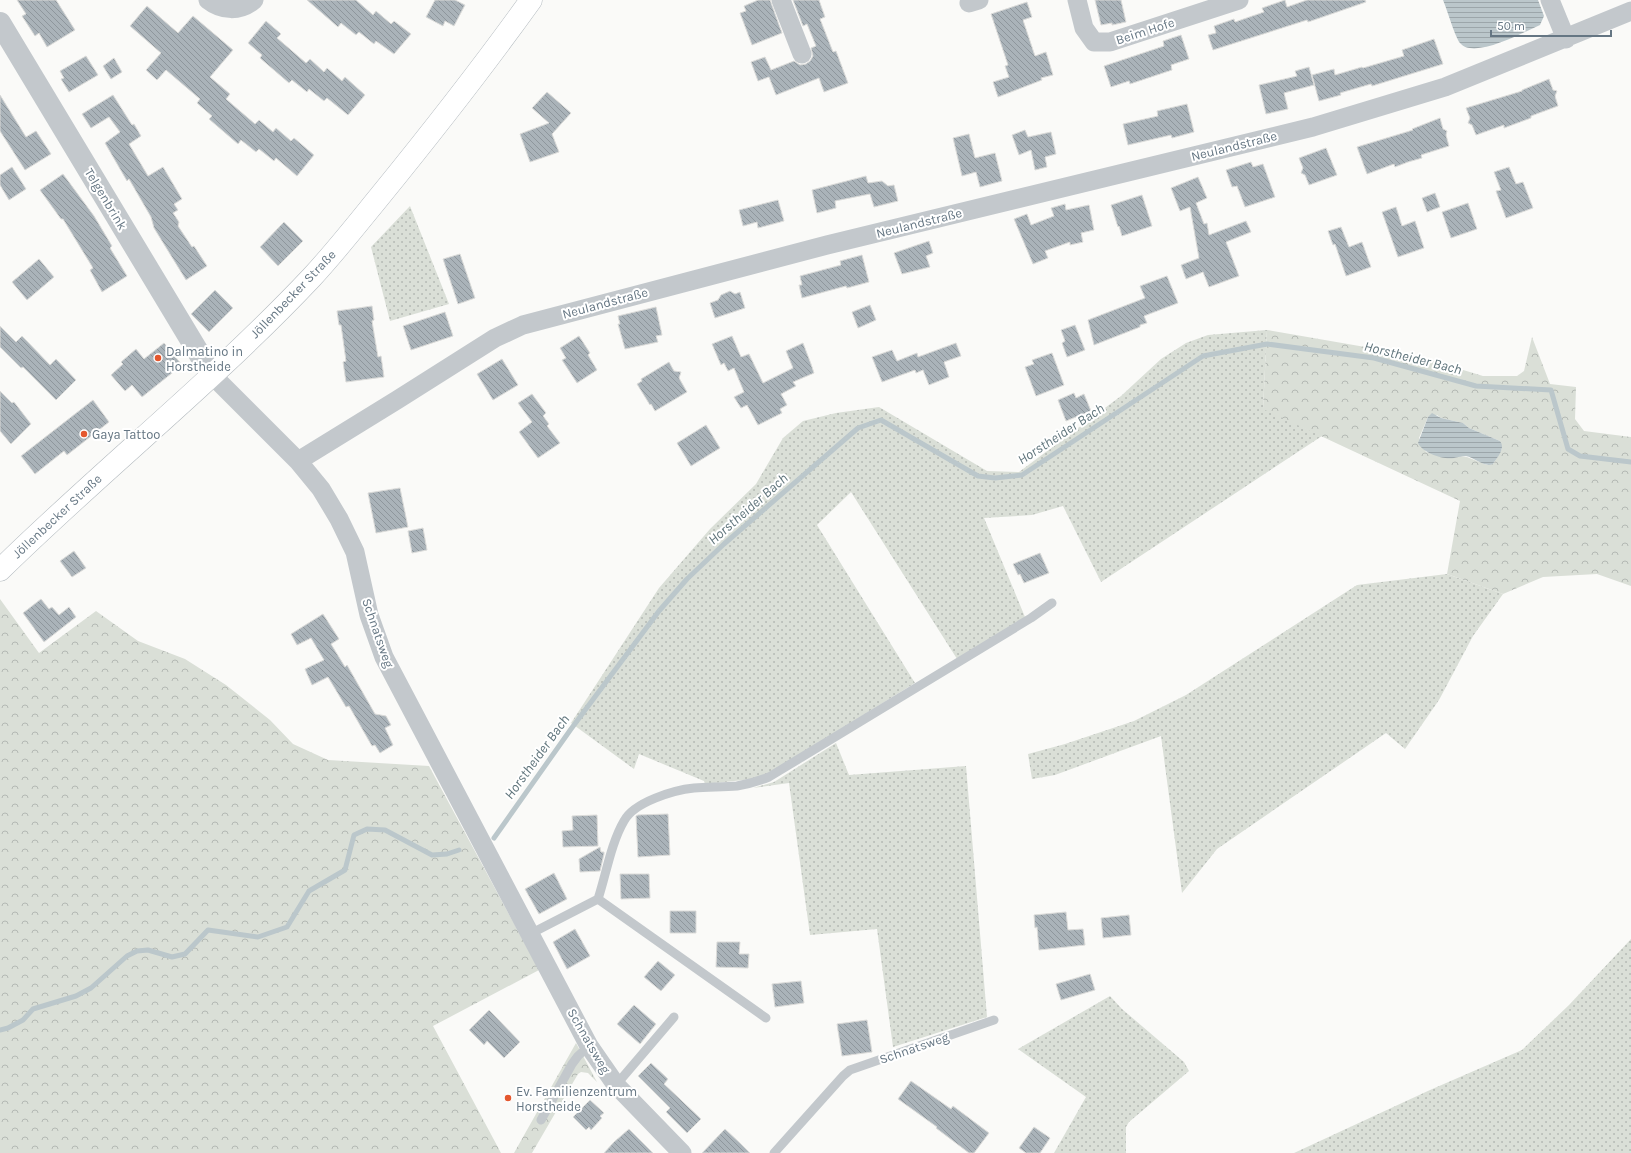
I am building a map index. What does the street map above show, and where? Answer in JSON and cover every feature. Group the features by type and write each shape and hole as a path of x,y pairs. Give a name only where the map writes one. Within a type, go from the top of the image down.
{"main road":[{"name":"Jöllenbecker Straße","path":"0,570 69,504 212,375 289,300 330,256 418,150 531,0"}],"street":[{"path":"208,0 214,5 228,10 240,8 254,0"},
{"path":"781,0 802,54"},
{"name":"Beim Hofe","path":"1077,0 1084,28 1094,42 1110,42 1239,0"},
{"path":"1550,0 1566,39"},
{"name":"Neulandstraße","path":"298,461 495,338 523,324 827,245 1313,127 1445,87 1566,39 1631,11"},
{"name":"Telgenbrink","path":"0,23 212,375"},
{"name":"Schnatsweg","path":"212,375 298,461 321,489 339,519 355,552 369,614 384,658 589,1046 616,1085 682,1153"}],"lane":[{"path":"530,934 598,899 617,837 624,820 639,806 669,794 693,788 737,786 769,777 1031,618 1052,603"},
{"path":"598,899 766,1018"},
{"path":"616,1085 674,1017"},
{"name":"Schnatsweg","path":"774,1153 850,1070 994,1020"},
{"path":"541,1120 572,1064 589,1046"}],"green space":[{"path":"410,206 449,304 390,321 371,247"},
{"path":"1267,330 1263,408 1322,436 1101,582 1063,506 1032,515 984,518 1025,617 959,662 851,492 817,525 915,683 768,774 753,779 705,784 704,781 639,754 634,769 571,723 659,588 710,529 756,484 783,438 803,421 836,413 879,407 987,471 1019,472 1121,396 1161,359 1186,343 1208,335"},
{"path":"1267,330 1417,356 1483,376 1517,376 1524,371 1532,337 1550,384 1576,387 1575,419 1584,431 1631,437 1631,586 1597,574 1543,577 1503,594 1447,574 1460,501 1263,409","holes":["1437,415 1441,418 1463,423 1469,428 1500,441 1502,449 1493,464 1487,465 1467,457 1460,456 1453,458 1426,452 1419,438 1428,417"]},
{"path":"1447,574 1503,594 1473,636 1439,700 1405,749 1386,733 1217,849 1182,893 1161,736 1055,775 1032,779 1028,754 1065,744 1134,721 1186,695 1357,585"},
{"path":"0,599 39,653 96,611 138,641 185,659 226,685 270,720 293,744 328,760 429,766 539,970 433,1026 501,1153 0,1153"},
{"path":"836,743 849,775 966,766 987,1017 893,1047 877,929 810,935 789,783 753,788 774,782"},
{"path":"1631,939 1631,1153 1294,1153 1430,1090 1522,1050 1569,1005"},
{"path":"1110,996 1122,1009 1184,1062 1189,1071 1129,1122 1126,1127 1126,1153 1054,1153 1086,1097 1018,1049"},
{"path":"576,1043 597,1082 588,1073 581,1072 578,1074 532,1153 514,1153"}],"shaded area":[{"path":"1443,0 1538,0 1544,16 1540,25 1499,43 1487,47 1467,47 1458,40"},
{"path":"1432,413 1441,418 1463,423 1469,428 1500,441 1502,447 1499,456 1493,464 1487,465 1466,456 1444,458 1424,450 1418,443 1428,417"}],"building":[{"path":"17,0 56,0 75,30 47,47 39,33 35,36 22,16 26,14"},
{"path":"307,0 356,0 373,15 376,11 391,24 394,21 411,34 394,54 376,41 374,44 359,32 356,35 341,23 338,27"},
{"path":"435,0 455,0 465,5 454,26 445,21 443,26 426,17"},
{"path":"758,0 770,0 782,33 752,45 740,13 746,11 744,6"},
{"path":"793,0 819,0 825,17 820,19 833,52 836,51 848,83 824,92 819,78 776,95 769,77 758,81 751,62 765,57 771,70 794,61 800,65 806,64 813,56 811,48 816,46 807,24 803,26"},
{"path":"1095,0 1121,0 1126,22 1112,25 1112,23 1101,25"},
{"path":"1285,0 1287,7 1307,0 1365,0 1366,2 1308,22 1307,20 1213,50 1208,35 1216,33 1214,26 1234,19 1235,22 1264,12 1262,8"},
{"path":"1027,2 1032,17 1023,20 1035,56 1046,52 1053,75 1041,78 1042,80 998,97 993,82 1009,77 1005,66 1008,65 991,14"},
{"path":"147,6 178,33 193,16 233,50 210,77 230,94 226,99 255,124 259,120 273,132 276,128 291,141 294,138 314,155 297,176 276,158 274,161 259,149 256,152 241,140 238,144 209,119 212,116 197,103 200,99 166,70 157,80 146,70 161,53 130,26"},
{"path":"266,21 281,34 277,38 306,63 310,59 324,72 327,68 342,81 345,77 365,95 348,115 327,98 324,101 309,89 307,92 292,80 289,83 260,58 262,55 248,43"},
{"path":"1181,35 1189,59 1171,65 1172,70 1130,84 1129,81 1111,87 1104,66 1164,46 1163,41"},
{"path":"1434,39 1443,64 1372,86 1371,84 1340,93 1341,95 1319,101 1312,75 1334,69 1335,75 1404,56 1402,50"},
{"path":"86,56 98,75 69,92 61,79 64,78 60,71"},
{"path":"114,58 122,72 111,79 103,66"},
{"path":"1309,67 1314,85 1284,93 1288,109 1266,114 1259,85 1297,76 1295,71"},
{"path":"1549,79 1553,90 1557,91 1555,96 1558,106 1504,128 1504,125 1476,135 1472,125 1468,123 1470,118 1466,108 1522,91"},
{"path":"547,92 571,113 552,134 559,152 530,162 520,134 549,123 532,108"},
{"path":"0,95 26,137 36,131 51,154 25,170 0,131"},
{"path":"113,95 132,125 134,124 141,136 129,144 148,176 163,167 182,199 174,204 178,210 173,213 179,222 178,226 192,247 194,246 207,266 186,280 154,228 151,217 129,179 127,181 105,143 120,132 109,117 91,128 82,114"},
{"path":"1187,104 1194,132 1172,138 1171,135 1128,145 1123,124 1158,116 1157,111"},
{"path":"1440,118 1443,129 1447,131 1446,135 1449,146 1421,155 1422,158 1395,167 1394,164 1367,174 1357,147 1413,130 1412,129"},
{"path":"1025,130 1028,137 1051,132 1056,154 1045,157 1047,167 1035,170 1031,150 1019,155 1012,135"},
{"path":"969,134 975,158 995,153 1002,181 980,187 976,172 962,176 953,138"},
{"path":"1326,148 1337,175 1309,185 1305,175 1301,173 1303,168 1299,158"},
{"path":"1251,162 1253,167 1263,164 1275,197 1245,207 1237,186 1232,187 1226,170"},
{"path":"12,167 26,189 9,200 0,185 0,175"},
{"path":"1509,167 1516,184 1523,182 1533,208 1506,218 1496,191 1501,190 1494,172"},
{"path":"63,174 94,216 112,246 110,248 127,276 102,292 90,270 93,268 63,219 61,219 40,190"},
{"path":"866,176 868,183 882,181 888,186 894,185 898,201 874,207 870,194 835,201 836,208 817,213 812,190"},
{"path":"1198,177 1207,198 1196,203 1204,224 1207,223 1209,235 1246,221 1251,232 1226,242 1239,276 1209,287 1203,272 1186,279 1181,265 1199,258 1190,207 1180,211 1171,188"},
{"path":"1435,193 1440,207 1427,212 1422,198"},
{"path":"1142,195 1152,226 1122,236 1111,205"},
{"path":"778,200 784,221 758,228 757,222 743,226 739,210"},
{"path":"1468,203 1477,229 1451,238 1442,212"},
{"path":"1065,204 1066,210 1089,205 1094,230 1081,233 1083,242 1070,245 1070,242 1045,251 1048,258 1033,264 1014,219 1027,214 1031,225 1054,216 1051,208"},
{"path":"1396,207 1402,226 1415,221 1424,248 1398,257 1382,212"},
{"path":"284,222 303,241 278,266 260,247"},
{"path":"1341,227 1349,247 1362,242 1371,267 1346,276 1335,244 1333,245 1328,231"},
{"path":"929,241 933,253 926,256 930,267 902,274 894,253"},
{"path":"460,254 475,298 458,304 443,259"},
{"path":"862,255 869,282 847,288 846,286 802,298 799,285 802,285 800,276 841,265 840,261"},
{"path":"39,259 54,277 27,300 12,282"},
{"path":"1167,276 1178,303 1144,316 1147,323 1140,325 1140,327 1094,345 1088,320 1145,298 1140,286"},
{"path":"215,290 233,308 209,332 191,314"},
{"path":"730,291 735,294 740,292 745,308 715,318 710,303 718,300 721,295"},
{"path":"870,305 876,320 858,328 852,312"},
{"path":"372,306 374,320 372,321 378,357 381,356 384,377 346,382 343,362 346,361 341,325 339,325 337,311"},
{"path":"656,307 662,335 656,336 658,342 625,349 618,324 620,324 618,316"},
{"path":"445,312 453,336 411,350 403,326"},
{"path":"1075,325 1085,350 1067,357 1062,343 1065,341 1061,330"},
{"path":"0,326 16,342 22,336 50,365 56,359 76,380 56,400 23,367 21,368 0,347"},
{"path":"579,336 590,353 588,355 597,370 577,383 562,360 566,358 560,348"},
{"path":"732,336 741,357 749,354 763,383 793,368 786,351 803,343 814,373 793,382 796,386 781,394 787,405 780,409 782,413 758,425 747,405 741,408 734,397 744,392 734,368 728,371 724,363 721,365 712,344"},
{"path":"164,343 182,365 142,397 132,385 125,391 111,375 123,364 121,362 136,349 144,359"},
{"path":"956,343 961,356 944,362 949,377 929,385 923,370 916,373 915,370 882,382 872,357 892,350 897,361 917,353 918,357"},
{"path":"1052,353 1064,385 1036,396 1025,367 1034,364 1032,360"},
{"path":"502,359 518,385 493,400 477,374"},
{"path":"669,362 674,371 681,372 679,378 687,392 655,411 637,384 642,381 641,379"},
{"path":"0,391 12,403 14,402 31,424 11,444 0,431"},
{"path":"1074,393 1076,398 1084,394 1091,411 1066,421 1058,400"},
{"path":"532,394 546,413 543,416 549,424 547,426 560,443 538,458 519,432 532,422 518,403"},
{"path":"93,400 109,422 67,455 64,451 35,474 21,456"},
{"path":"706,425 720,448 691,466 677,443"},
{"path":"400,488 408,527 376,533 368,493"},
{"path":"423,528 427,550 412,553 408,531"},
{"path":"74,551 86,568 72,577 60,561"},
{"path":"1040,553 1049,573 1024,583 1013,564"},
{"path":"41,599 49,609 52,607 59,615 69,607 76,617 44,642 23,613"},
{"path":"323,614 339,639 331,644 345,667 347,665 375,714 386,716 391,725 385,728 393,745 380,753 375,745 372,746 349,706 346,707 328,677 312,685 305,669 324,660 311,638 297,645 291,634"},
{"path":"668,814 670,855 638,857 636,816"},
{"path":"597,815 598,846 563,847 562,831 573,830 572,816"},
{"path":"600,847 601,852 604,852 604,854 600,871 580,872 579,859"},
{"path":"554,873 567,899 539,914 525,889"},
{"path":"620,874 649,874 650,898 621,899"},
{"path":"670,911 696,911 696,933 670,933"},
{"path":"1066,912 1068,930 1083,929 1085,945 1039,950 1037,927 1035,928 1034,915"},
{"path":"1129,915 1131,935 1103,938 1101,918"},
{"path":"575,929 590,956 567,969 553,942"},
{"path":"717,942 740,942 739,954 749,954 748,968 716,967"},
{"path":"658,961 675,975 661,991 644,977"},
{"path":"1090,974 1095,990 1061,1000 1056,984"},
{"path":"801,981 804,1003 775,1007 772,984"},
{"path":"634,1005 656,1024 640,1044 617,1024"},
{"path":"489,1010 520,1042 504,1058 487,1041 484,1045 469,1030"},
{"path":"867,1020 872,1052 842,1056 837,1024"},
{"path":"651,1063 668,1079 664,1084 701,1119 687,1133 666,1112 670,1108 638,1076"},
{"path":"911,1081 951,1109 953,1106 989,1133 974,1153 969,1153 936,1128 937,1127 898,1099"},
{"path":"590,1100 604,1113 600,1116 602,1118 591,1130 589,1127 586,1130 573,1117"},
{"path":"1034,1127 1050,1138 1040,1153 1026,1153 1019,1148"},
{"path":"629,1129 653,1153 604,1153 614,1142"},
{"path":"725,1129 741,1144 750,1153 702,1153"}],"waterway":[{"name":"Horstheider Bach","path":"494,838 571,729 659,611 687,579 724,544 858,428 881,420 978,476 995,478 1022,475 1203,356 1267,344 1374,358 1476,386 1551,390 1568,449 1580,456 1631,462"},
{"name":"Horstheider Bach","path":"0,1030 8,1028 23,1020 33,1009 76,996 91,988 127,956 137,951 148,950 172,957 185,954 208,930 258,937 287,927 309,891 345,870 354,835 367,829 385,830 432,855 447,854 459,850"}],"place":[{"name":"Dalmatino in Horstheide","path":"158,358"},
{"name":"Gaya Tattoo","path":"84,434"},
{"name":"Ev. Familienzentrum Horstheide","path":"508,1098"}]}
